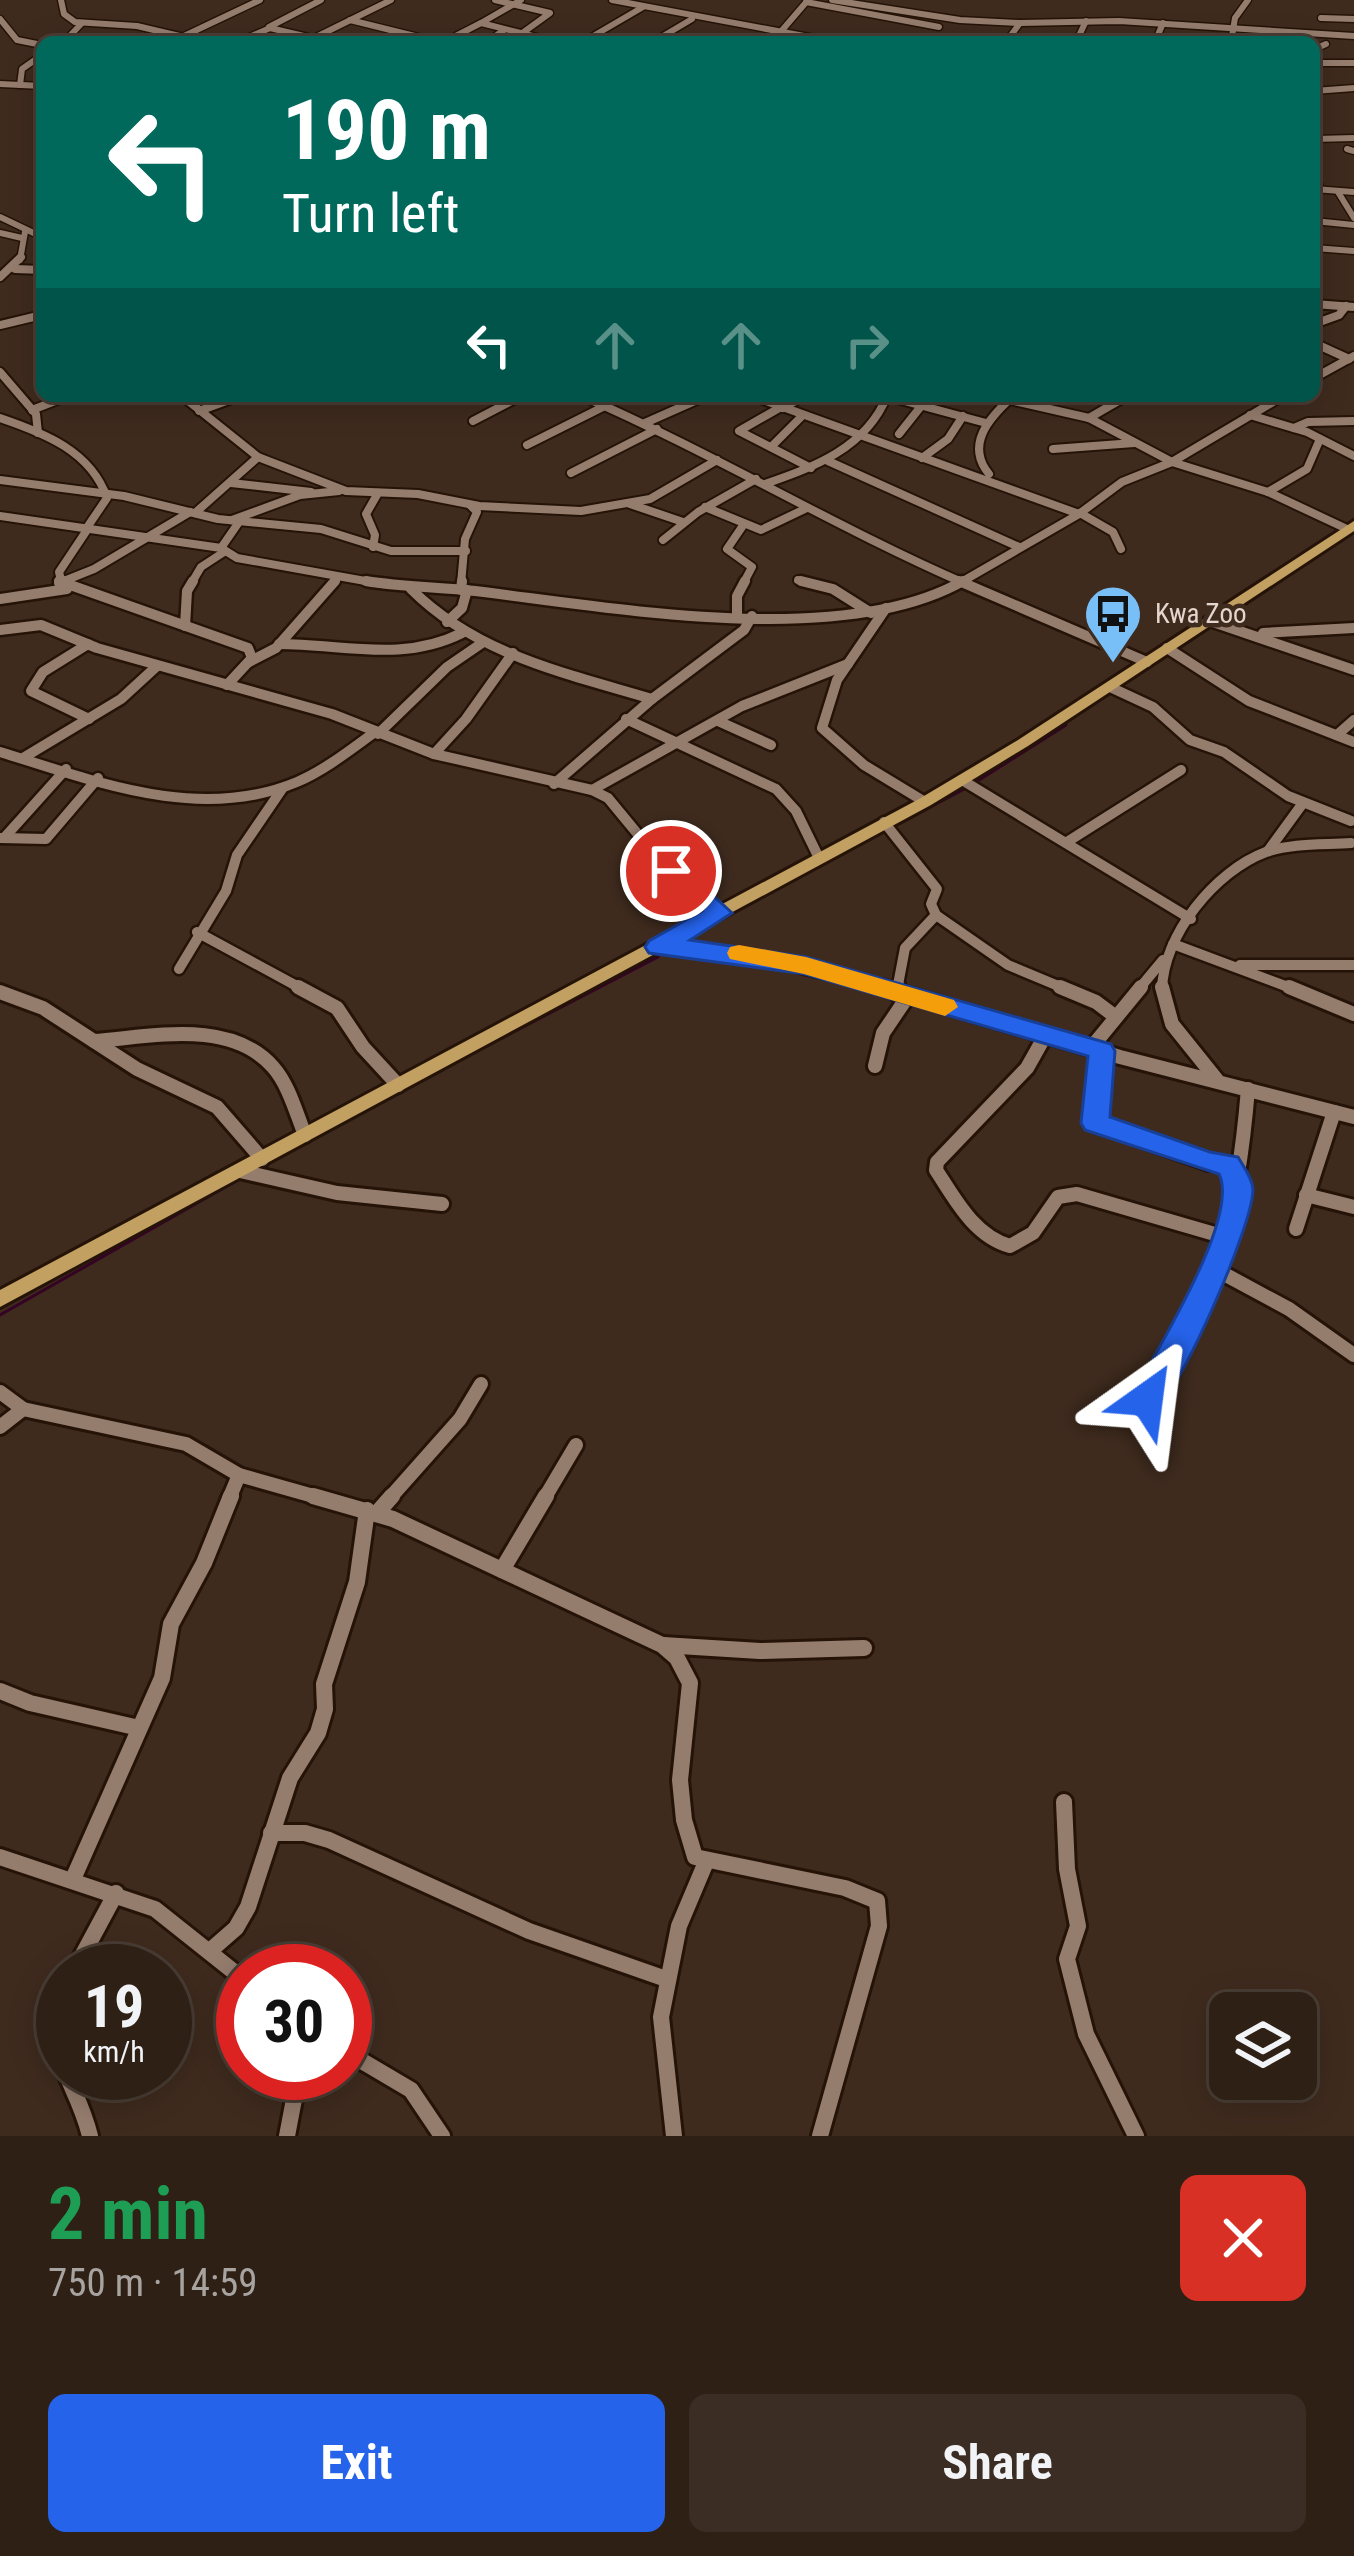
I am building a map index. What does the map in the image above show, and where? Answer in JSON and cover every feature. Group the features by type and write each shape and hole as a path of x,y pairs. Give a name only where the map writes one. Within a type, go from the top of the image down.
{"main road":[{"path":"0,1299 925,802 1110,687 1350,527"}],"street":[{"path":"61,0 64,14 82,23 137,26 179,36"},
{"path":"185,36 260,0"},
{"path":"252,36 322,0"},
{"path":"318,36 391,0"},
{"path":"495,0 550,13 518,36"},
{"path":"612,0 812,36"},
{"path":"832,0 944,18 1163,23 1234,35"},
{"path":"1234,35 1235,18 1249,0"},
{"path":"776,36 807,1 937,30 944,18"},
{"path":"454,36 517,2"},
{"path":"593,36 643,7"},
{"path":"663,36 693,18"},
{"path":"1321,18 1354,19"},
{"path":"350,20 416,36"},
{"path":"1079,36 1086,22"},
{"path":"70,36 82,23"},
{"path":"482,23 530,36"},
{"path":"1010,36 1020,23"},
{"path":"1158,36 1163,23"},
{"path":"2,25 17,40 36,44"},
{"path":"270,28 305,36"},
{"path":"495,36 504,29"},
{"path":"1201,34 1354,36"},
{"path":"1320,47 1326,44"},
{"path":"20,85 22,69 36,59"},
{"path":"1320,63 1354,63"},
{"path":"0,84 36,86"},
{"path":"1320,91 1354,88"},
{"path":"1320,139 1354,138"},
{"path":"1320,190 1354,192"},
{"path":"1320,221 1354,222 1339,192"},
{"path":"0,218 23,235"},
{"path":"1320,246 1327,222"},
{"path":"0,233 36,236"},
{"path":"15,269 22,256 23,235"},
{"path":"1320,249 1354,251"},
{"path":"0,277 15,269 36,270"},
{"path":"1320,304 1350,307"},
{"path":"1320,322 1350,307"},
{"path":"0,314 5,324 36,318"},
{"path":"1320,345 1352,357"},
{"path":"1320,375 1352,357"},
{"path":"0,372 32,410 40,425 38,434"},
{"path":"32,410 53,402"},
{"path":"189,402 258,457 346,491"},
{"path":"199,411 224,402"},
{"path":"473,422 507,402"},
{"path":"527,446 605,402"},
{"path":"609,402 883,548 1147,662"},
{"path":"645,423 692,402"},
{"path":"767,402 856,436 996,479 1113,532 1121,549"},
{"path":"793,402 739,430 812,468"},
{"path":"663,540 705,508 760,482 828,461 880,417 884,402"},
{"path":"914,402 986,423"},
{"path":"996,479 983,468 977,451 986,423 1007,402"},
{"path":"1031,402 1089,418 1172,462 1268,492 1350,527"},
{"path":"1055,407 1060,402"},
{"path":"1089,418 1117,402"},
{"path":"0,517 222,550 411,589 464,590 607,608 820,619 922,600 1079,514 1122,482 1172,462 1268,402"},
{"path":"898,434 922,405"},
{"path":"772,446 803,415"},
{"path":"1250,415 1294,428 1354,456"},
{"path":"922,458 948,439 964,416"},
{"path":"0,418 38,434 103,479 102,509 58,572 63,586"},
{"path":"1294,428 1308,422 1354,421"},
{"path":"572,473 658,429"},
{"path":"1268,492 1307,469 1319,439"},
{"path":"1053,449 1135,443"},
{"path":"0,599 63,586 94,569 193,513 258,457"},
{"path":"185,626 187,591 201,567 222,550 235,521 312,493 418,494 470,505 565,512 628,504 665,492 717,460"},
{"path":"828,461 1019,547"},
{"path":"0,480 106,493 235,521 321,529 404,552 466,551"},
{"path":"231,483 280,485 312,493"},
{"path":"373,547 375,535 366,514 378,494"},
{"path":"628,504 683,522"},
{"path":"447,622 465,603 465,539 477,512 470,505"},
{"path":"705,508 765,530 807,508"},
{"path":"737,614 737,596 752,567 727,549 744,524"},
{"path":"227,685 249,662 279,644 338,577"},
{"path":"798,580 832,589 871,613"},
{"path":"63,586 248,648 253,654 249,662"},
{"path":"411,589 429,612 482,643 652,699"},
{"path":"886,608 848,664 822,728 826,736 925,802"},
{"path":"554,784 626,719 744,630 752,616"},
{"path":"1210,621 1354,670"},
{"path":"0,630 41,625 157,666 332,714 434,754 592,790 608,798 655,855 719,913"},
{"path":"1256,634 1354,628"},
{"path":"279,644 408,653 440,646 462,633"},
{"path":"0,752 177,800 223,800 282,788 376,733 482,643"},
{"path":"88,644 37,678 31,692 89,719"},
{"path":"1167,648 1249,701 1354,742"},
{"path":"434,754 466,719 513,653"},
{"path":"592,790 718,721 848,664"},
{"path":"22,758 133,690 157,666"},
{"path":"1110,687 1153,707 1190,740 1224,752 1303,803 1352,823 1353,846 1268,851 1233,869 1116,1017 1097,1049 1095,1123 1209,1162 1228,1164 1239,1186"},
{"path":"626,719 776,789 796,811 819,858"},
{"path":"1336,735 1354,720"},
{"path":"718,721 771,745"},
{"path":"2,838 65,769"},
{"path":"1067,842 1181,770"},
{"path":"2,838 46,839 98,778"},
{"path":"962,780 1191,919"},
{"path":"179,969 197,932 226,891 237,856 282,788"},
{"path":"1268,851 1303,803"},
{"path":"884,822 929,874 937,889 931,904 936,915 1008,965 1088,998 1116,1017"},
{"path":"875,1066 883,1033 903,995 901,955 936,915"},
{"path":"197,932 337,1007 363,1047 398,1084"},
{"path":"1173,944 1354,1014"},
{"path":"658,947 756,956 1354,1117"},
{"path":"1163,959 1161,1000 1168,1018 1217,1081"},
{"path":"1233,965 1354,965"},
{"path":"0,992 43,1008 89,1041 217,1107 262,1160"},
{"path":"89,1041 207,1036 235,1041 271,1064 304,1135"},
{"path":"1045,1036 1027,1068 937,1162 936,1170 966,1216 998,1243 1014,1246 1030,1237 1058,1197 1077,1194 1225,1238"},
{"path":"1147,1399 1172,1361 1225,1238 1239,1186 1248,1089"},
{"path":"1296,1228 1334,1112"},
{"path":"240,1171 337,1192 442,1204"},
{"path":"1306,1195 1354,1207"},
{"path":"1213,1268 1354,1354"},
{"path":"212,1949 236,1928 248,1907 290,1778 322,1721 324,1684 357,1582 372,1512 460,1419 481,1384"},
{"path":"0,1391 23,1409 186,1444 238,1475 372,1512 662,1645 681,1658 691,1680 692,1712 681,1751 680,1784 694,1857 862,1891 880,1907 879,1926 820,2136"},
{"path":"0,1427 23,1409"},
{"path":"502,1570 576,1445"},
{"path":"73,1879 170,1652 171,1624 204,1563 238,1475"},
{"path":"662,1645 760,1651 864,1648"},
{"path":"0,1691 30,1703 139,1728"},
{"path":"1064,1802 1067,1873 1079,1915 1078,1944 1067,1959 1077,2010 1136,2136"},
{"path":"271,1833 305,1833 329,1840 530,1930 666,1979"},
{"path":"0,1857 155,1909 216,1953"},
{"path":"674,2136 661,2033 666,1979 689,1896 706,1862"},
{"path":"89,1944 116,1893"},
{"path":"372,2067 411,2090 442,2136"},
{"path":"81,2100 90,2136"},
{"path":"287,2136 294,2100"}],"waterway":[{"path":"976,782 1066,725"},
{"path":"744,906 968,787"},
{"path":"687,941 714,922"},
{"path":"436,1072 658,957"},
{"path":"0,1315 243,1177"}],"slow traffic":[{"path":"739,953 806,965 945,1007"}],"place":[{"name":"Kwa Zoo","path":"1113,665"}],"route":[{"path":"671,871 719,913 658,947 718,950 806,965 1102,1051 1095,1123 1209,1162 1228,1164 1239,1186 1232,1222 1172,1361 1147,1399"}]}
